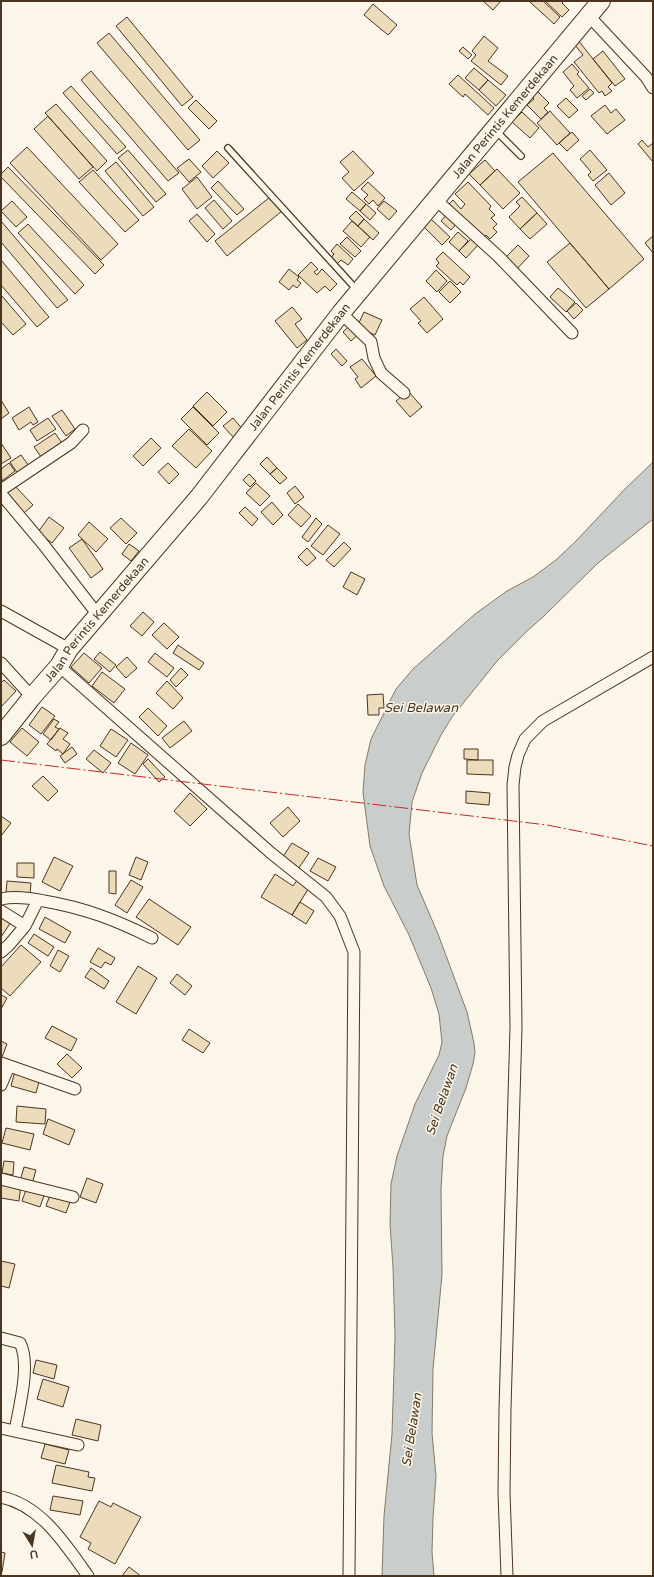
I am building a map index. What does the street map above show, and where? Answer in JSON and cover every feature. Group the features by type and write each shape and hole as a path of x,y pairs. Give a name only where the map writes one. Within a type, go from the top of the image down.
{"main road":[{"name":"Jalan Perintis Kemerdekaan","path":"1,736 59,666 69,649 199,497 358,292 596,5"}],"street":[{"path":"596,5 653,88"},
{"path":"435,199 498,256 572,333"},
{"path":"341,313 371,342 374,358 381,372 404,393"},
{"path":"1,490 71,443 83,430"},
{"path":"1,494 43,544 98,615"},
{"path":"1,611 69,649"},
{"path":"507,1576 504,1493 516,1027 513,785 515,767 518,755 525,740 543,721 653,657"},
{"path":"1,663 32,697"},
{"path":"59,666 272,853 326,897 340,916 354,952 348,1576"},
{"path":"1,899 9,897 38,900 106,916 152,938"},
{"path":"1,952 25,926 38,900"},
{"path":"1,911 25,926"},
{"path":"1,1085 5,1064 75,1089"},
{"path":"1,1179 74,1197"},
{"path":"1,1338 20,1343 23,1349 23,1386 15,1431"},
{"path":"1,1428 78,1445"},
{"path":"1,1497 26,1505 52,1529 88,1576"}],"lane":[{"path":"494,129 521,156"},
{"path":"228,148 358,292"}],"water":[{"name":"Sei Belawan","path":"653,462 653,519 598,563 498,660 452,717 441,735 422,773 412,802 409,834 417,885 438,934 467,1012 475,1053 466,1088 447,1136 443,1156 441,1189 442,1275 433,1369 432,1433 436,1476 432,1552 434,1576 382,1576 384,1516 392,1434 395,1337 390,1224 391,1184 397,1156 415,1104 439,1055 442,1042 439,1014 431,988 409,935 384,886 370,846 363,792 365,765 371,739 396,689 413,669 475,614 507,591 533,577 556,560"}],"building":[{"path":"483,1 501,1 493,10"},
{"path":"543,1 560,17 554,24 530,2"},
{"path":"545,1 564,1 562,3 569,10 562,17"},
{"path":"373,4 397,25 388,35 364,15"},
{"path":"127,17 193,97 182,106 116,26"},
{"path":"109,33 200,140 188,150 97,43"},
{"path":"484,36 498,48 488,61 508,76 501,85 471,61 476,55 472,51"},
{"path":"578,40 612,83 608,87 612,91 605,96 602,91 599,93 574,62 583,55 574,44"},
{"path":"463,47 472,55 468,59 459,51"},
{"path":"603,51 625,79 615,86 593,59"},
{"path":"572,64 579,72 577,74 589,88 577,98 570,90 574,86 563,72"},
{"path":"474,68 488,80 479,90 465,78"},
{"path":"91,71 179,173 168,181 81,80"},
{"path":"458,75 494,108 488,115 465,94 463,97 449,84"},
{"path":"488,80 506,95 496,106 479,90"},
{"path":"71,86 126,147 117,154 63,93"},
{"path":"590,89 594,93 586,100 582,96"},
{"path":"536,90 549,103 544,108 548,112 541,119 527,105 534,99 531,95"},
{"path":"566,98 578,110 569,118 557,106"},
{"path":"196,100 217,121 209,129 188,108"},
{"path":"56,104 107,161 97,171 45,113"},
{"path":"605,105 611,113 616,109 625,120 607,134 591,116"},
{"path":"550,111 570,133 557,145 537,123"},
{"path":"522,112 539,128 530,138 512,122"},
{"path":"48,116 93,167 79,179 34,129"},
{"path":"572,132 579,140 567,151 559,143"},
{"path":"642,140 648,147 653,143 653,162 638,144"},
{"path":"27,147 118,244 101,260 10,163"},
{"path":"128,150 166,194 156,202 118,158"},
{"path":"590,150 607,170 593,181 588,175 591,172 580,159"},
{"path":"217,151 229,163 213,178 202,166"},
{"path":"353,151 374,173 354,191 342,178 349,172 340,162"},
{"path":"553,153 644,259 609,289 518,182"},
{"path":"189,159 201,172 189,182 177,168"},
{"path":"485,160 495,171 480,185 469,174"},
{"path":"116,162 154,207 143,216 105,171"},
{"path":"8,167 104,265 95,274 1,177 1,174"},
{"path":"497,169 520,193 503,209 480,185"},
{"path":"93,170 139,220 125,232 79,182"},
{"path":"609,173 625,193 611,205 595,185"},
{"path":"197,177 212,197 197,209 182,189"},
{"path":"218,181 244,209 237,215 211,188"},
{"path":"368,182 385,198 378,206 373,200 369,204 364,199 368,195 361,189"},
{"path":"468,182 491,206 489,209 495,215 491,218 497,224 493,228 497,232 490,239 486,235 484,237 448,205 453,200 461,209 465,204 455,194"},
{"path":"352,192 366,204 360,211 346,199"},
{"path":"270,197 282,211 227,256 215,241"},
{"path":"522,197 537,213 520,229 509,217 520,206 516,202"},
{"path":"214,200 232,221 223,229 205,208"},
{"path":"12,201 27,217 16,227 1,211"},
{"path":"384,201 397,211 389,220 377,209"},
{"path":"366,204 376,213 370,220 360,211"},
{"path":"356,211 364,219 358,226 349,218"},
{"path":"448,213 458,222 451,230 441,221"},
{"path":"537,213 547,224 530,239 520,229"},
{"path":"197,214 215,234 207,242 189,221"},
{"path":"364,219 379,233 373,240 358,226"},
{"path":"431,219 450,237 442,245 424,227"},
{"path":"1,221 68,300 57,308 1,242"},
{"path":"352,221 370,237 361,247 343,231"},
{"path":"28,224 84,285 75,294 18,233"},
{"path":"458,232 468,241 459,251 449,242"},
{"path":"653,236 653,253 645,243"},
{"path":"347,237 361,251 355,257 340,244"},
{"path":"471,239 478,245 466,258 459,251"},
{"path":"570,243 609,289 586,308 547,262"},
{"path":"337,244 353,259 348,265 341,260 337,264 331,258 334,254 331,251"},
{"path":"518,245 529,256 516,270 504,259"},
{"path":"443,252 470,277 463,285 460,282 457,285 436,266 439,263 436,259"},
{"path":"1,260 49,317 37,327 1,285"},
{"path":"311,262 318,269 314,272 317,275 322,269 337,284 330,291 325,286 317,293 298,275"},
{"path":"289,269 299,277 297,280 301,283 297,288 293,285 289,290 279,282"},
{"path":"436,270 447,281 437,292 426,281"},
{"path":"450,281 461,292 450,303 439,292"},
{"path":"558,288 575,302 566,312 550,297"},
{"path":"1,295 26,324 13,335 1,322"},
{"path":"424,297 443,319 427,333 418,323 421,321 410,309"},
{"path":"576,303 583,310 574,319 567,311"},
{"path":"292,307 302,319 295,324 307,340 297,348 275,321"},
{"path":"364,312 382,320 375,335 357,327"},
{"path":"349,326 358,335 351,341 343,332"},
{"path":"336,349 347,361 342,366 331,354"},
{"path":"362,359 376,376 361,388 355,379 358,377 350,367"},
{"path":"408,391 422,407 410,417 396,401"},
{"path":"207,392 227,412 213,426 193,406"},
{"path":"1,400 9,413 1,419"},
{"path":"29,407 38,422 33,425 31,422 19,430 12,418"},
{"path":"193,407 219,433 207,445 181,419"},
{"path":"62,410 75,429 66,436 52,416"},
{"path":"48,418 56,429 37,441 30,430"},
{"path":"233,418 244,431 235,439 223,426"},
{"path":"189,429 212,451 196,468 172,446"},
{"path":"55,433 62,443 42,458 34,447"},
{"path":"151,438 161,448 143,466 133,456"},
{"path":"1,443 11,458 1,464"},
{"path":"21,455 29,466 18,474 10,462"},
{"path":"267,457 277,468 270,474 260,464"},
{"path":"9,463 15,471 2,481 1,469"},
{"path":"168,463 179,474 169,484 158,472"},
{"path":"277,468 287,478 280,484 270,474"},
{"path":"249,474 256,481 250,487 243,480"},
{"path":"256,483 270,496 260,506 246,493"},
{"path":"14,485 33,505 24,513 5,494"},
{"path":"295,486 304,497 295,504 287,493"},
{"path":"272,502 283,515 273,525 261,512"},
{"path":"298,504 311,516 301,527 288,515"},
{"path":"245,507 258,519 252,526 239,513"},
{"path":"49,517 64,528 52,543 38,532"},
{"path":"121,518 137,533 126,544 110,528"},
{"path":"316,518 322,524 308,542 302,537"},
{"path":"89,522 108,539 96,552 78,535"},
{"path":"328,525 340,534 323,555 311,546"},
{"path":"82,539 103,569 91,578 69,548"},
{"path":"344,542 351,549 334,567 326,560"},
{"path":"129,544 139,551 131,561 122,554"},
{"path":"307,548 316,558 307,566 298,557"},
{"path":"351,572 365,579 357,595 343,587"},
{"path":"143,612 154,622 142,636 130,626"},
{"path":"164,623 179,637 167,649 152,635"},
{"path":"178,645 204,663 199,670 173,653"},
{"path":"100,652 116,665 110,672 94,659"},
{"path":"84,653 102,668 89,683 71,667"},
{"path":"155,653 174,668 167,677 148,662"},
{"path":"127,657 137,668 126,678 116,667"},
{"path":"181,668 188,675 176,687 170,680"},
{"path":"102,672 125,689 114,703 92,686"},
{"path":"4,680 16,691 1,707 1,683"},
{"path":"167,681 183,698 173,709 156,693"},
{"path":"383,694 384,708 379,708 379,715 368,715 367,695"},
{"path":"42,707 55,716 41,734 29,725"},
{"path":"148,708 167,726 158,736 139,717"},
{"path":"54,719 59,722 55,727 59,729 51,740 43,734"},
{"path":"184,721 192,731 170,748 162,738"},
{"path":"22,728 39,742 27,756 10,742"},
{"path":"60,728 68,733 63,739 70,744 63,754 47,744"},
{"path":"111,729 128,740 116,757 100,746"},
{"path":"131,743 148,755 135,774 118,763"},
{"path":"72,747 77,754 65,763 60,756"},
{"path":"464,749 478,749 478,760 464,759"},
{"path":"94,750 111,763 103,773 86,759"},
{"path":"148,759 165,777 159,782 143,764"},
{"path":"467,760 493,760 493,775 467,774"},
{"path":"43,776 58,791 48,801 32,786"},
{"path":"466,791 490,793 489,805 466,803"},
{"path":"190,793 207,809 190,826 174,811"},
{"path":"288,807 300,821 283,837 270,823"},
{"path":"1,816 11,823 1,836"},
{"path":"292,843 309,853 298,869 282,858"},
{"path":"54,857 73,866 60,891 42,882"},
{"path":"136,857 148,862 141,880 129,875"},
{"path":"318,858 336,867 328,881 310,871"},
{"path":"17,863 34,863 34,878 17,877"},
{"path":"109,871 116,871 116,894 109,893"},
{"path":"275,874 293,886 298,879 310,886 292,915 261,897"},
{"path":"131,880 143,887 127,913 115,905"},
{"path":"7,881 31,883 30,895 6,893"},
{"path":"149,899 191,927 178,945 136,917"},
{"path":"300,902 314,911 306,924 292,915"},
{"path":"1,916 11,922 1,937"},
{"path":"45,917 71,932 65,943 39,929"},
{"path":"34,934 54,947 48,956 28,943"},
{"path":"21,945 41,962 10,996 1,988 1,967"},
{"path":"98,948 115,958 111,965 105,962 101,968 90,962"},
{"path":"58,950 69,956 60,972 50,966"},
{"path":"138,966 157,978 136,1014 116,1002"},
{"path":"91,968 109,981 104,989 85,977"},
{"path":"177,974 192,986 185,995 170,983"},
{"path":"1,995 7,998 1,1009"},
{"path":"52,1026 77,1039 71,1051 45,1038"},
{"path":"189,1029 210,1043 203,1053 182,1040"},
{"path":"1,1041 7,1044 2,1057 1,1057"},
{"path":"67,1054 82,1068 72,1078 57,1064"},
{"path":"15,1071 40,1078 36,1093 11,1086"},
{"path":"17,1106 46,1109 45,1124 16,1122"},
{"path":"48,1119 75,1130 69,1145 43,1134"},
{"path":"6,1128 34,1134 30,1150 2,1143"},
{"path":"4,1161 14,1162 13,1175 2,1173"},
{"path":"24,1167 36,1170 32,1184 20,1181"},
{"path":"87,1178 103,1184 96,1203 80,1197"},
{"path":"1,1182 21,1185 19,1201 1,1198"},
{"path":"27,1187 45,1193 40,1207 22,1201"},
{"path":"50,1195 70,1202 66,1213 46,1206"},
{"path":"1,1261 15,1264 9,1288 1,1286"},
{"path":"36,1360 57,1365 54,1379 33,1373"},
{"path":"43,1379 69,1387 63,1407 37,1399"},
{"path":"76,1419 101,1425 98,1441 72,1435"},
{"path":"45,1444 69,1450 65,1464 41,1458"},
{"path":"56,1465 89,1472 88,1477 95,1478 92,1491 52,1483"},
{"path":"53,1496 83,1501 80,1515 50,1510"},
{"path":"99,1501 111,1507 113,1503 141,1517 115,1564 88,1549 91,1543 80,1537"},
{"path":"1,1552 5,1553 2,1572 1,1572"},
{"path":"129,1567 141,1576 122,1576"}],"power":[{"path":"1,760 547,825 653,846"}]}
